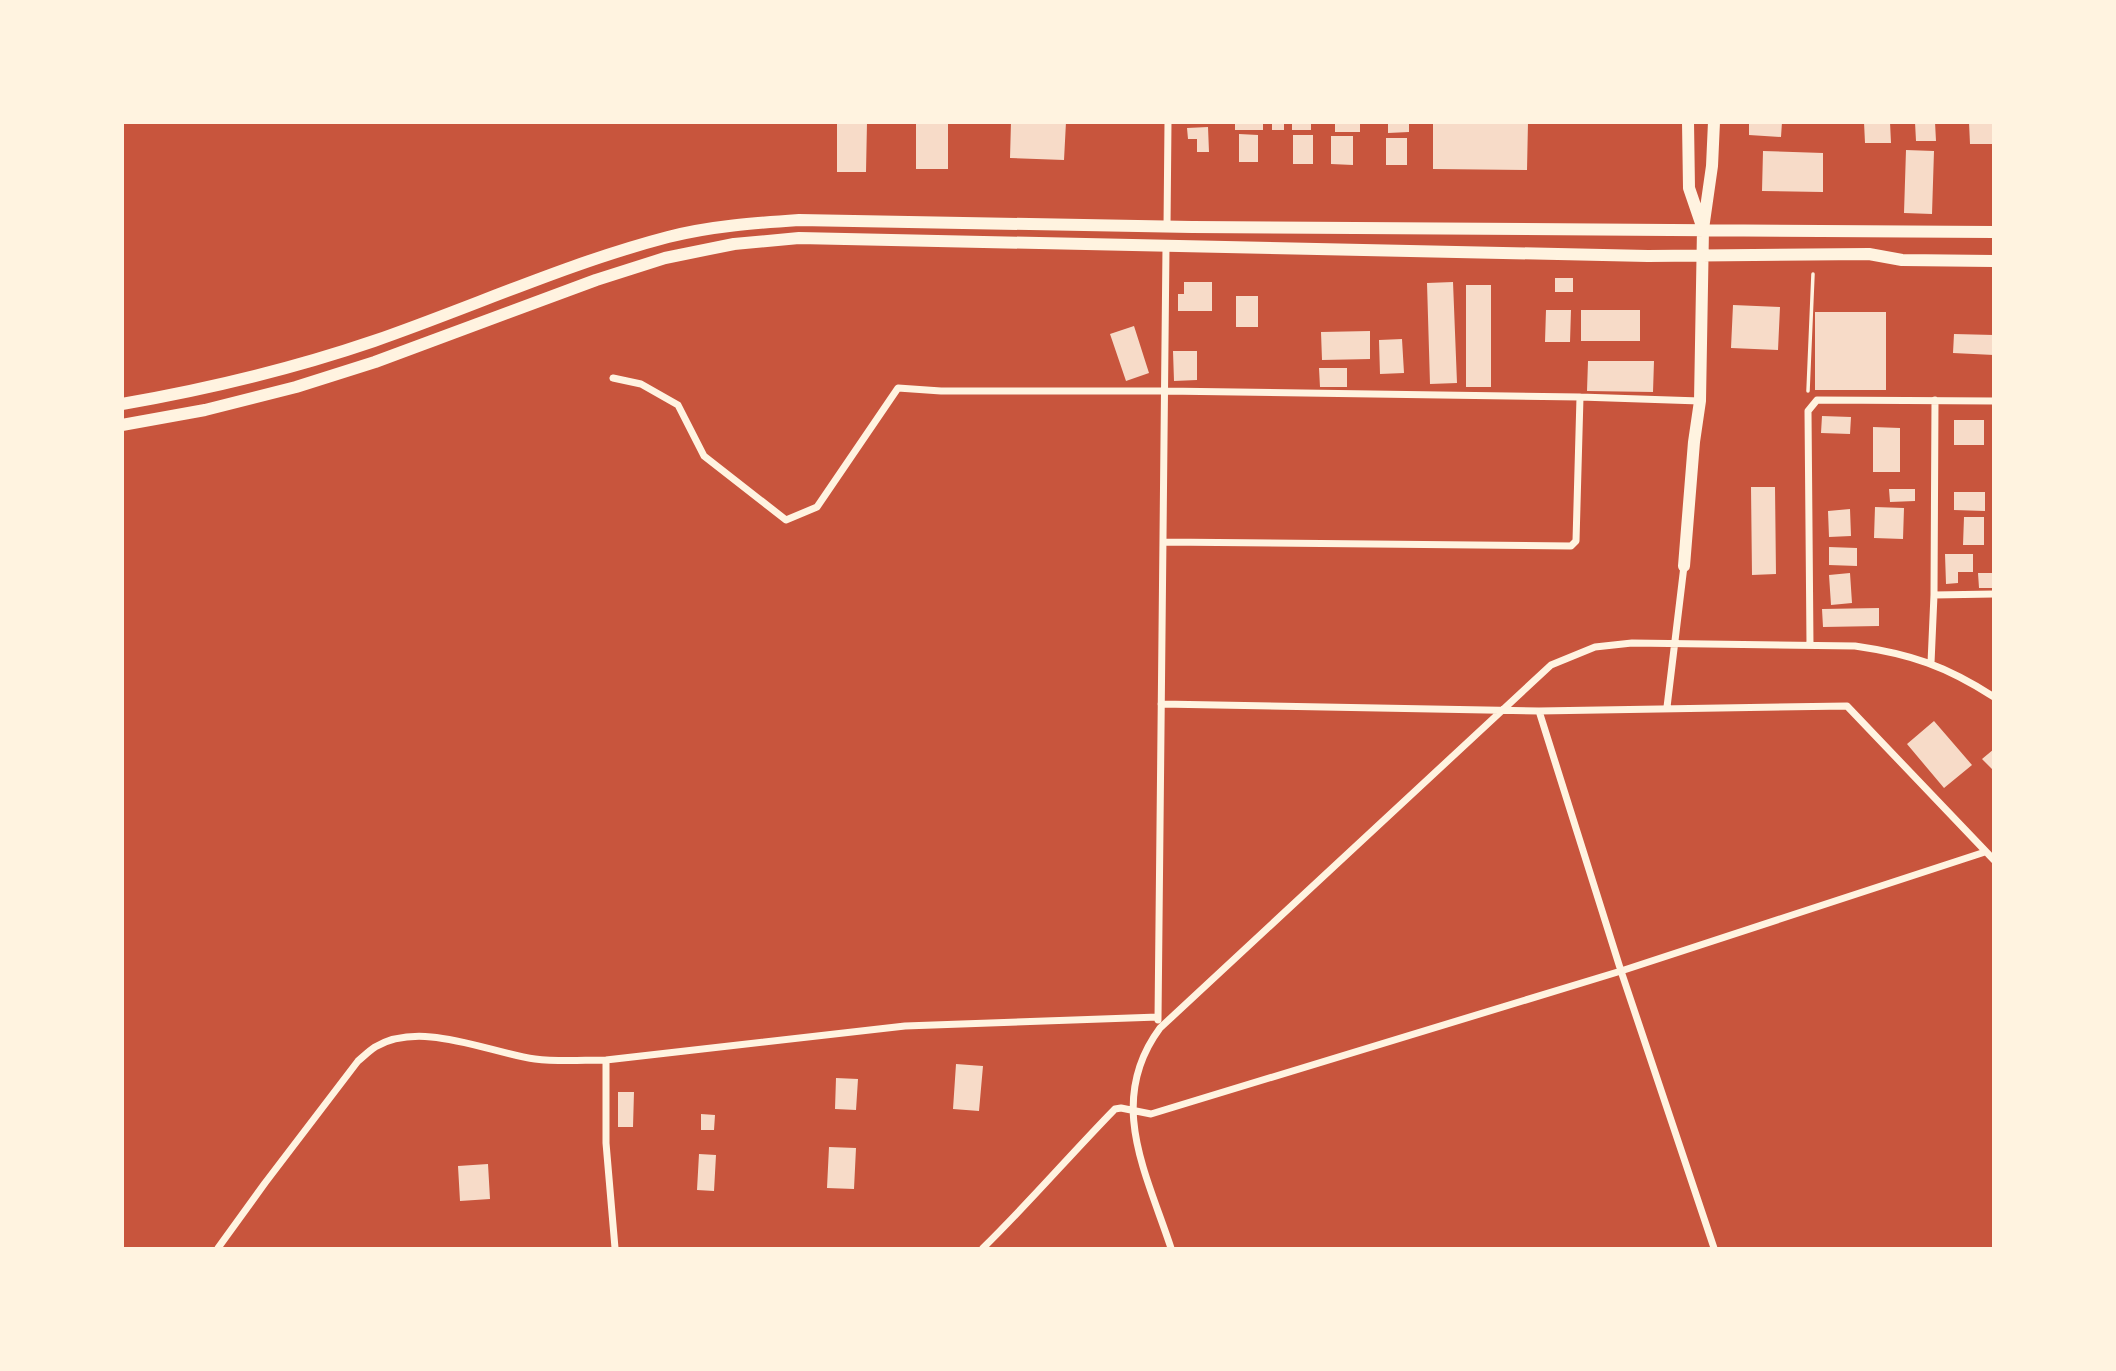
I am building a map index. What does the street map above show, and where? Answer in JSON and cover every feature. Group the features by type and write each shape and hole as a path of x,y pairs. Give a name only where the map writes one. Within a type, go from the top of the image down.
{"street":[{"path":"1167,227 1168,122"},
{"path":"1688,122 1689,188 1703,229"},
{"path":"1667,707 1700,401 1703,229 1712,166 1714,122"},
{"path":"122,404 181,394 279,370 373,341 602,257 669,236 734,225 799,220 1167,227 1993,232"},
{"path":"122,425 205,410 296,387 375,362 596,279 665,258 734,244 799,239 1703,256 1869,254 1902,260 1993,261"},
{"path":"1160,1028 1166,247"},
{"path":"613,377 641,384 677,405 704,456 786,520 817,507 898,388 941,391 1165,391 1700,401"},
{"path":"1163,542 1571,546 1576,541 1580,397"},
{"path":"1810,645 1808,411 1817,400 1993,401"},
{"path":"1931,663 1935,400"},
{"path":"1934,595 1993,594"},
{"path":"1171,1248 1133,1133 1133,1090 1140,1060 1160,1028 1551,665 1567,657 1610,645 1657,642 1855,646 1890,651 1931,663 1968,680 1993,697"},
{"path":"1161,704 1501,711 1847,706 1993,860"},
{"path":"1539,711 1620,971 1714,1248"},
{"path":"983,1248 1025,1207 1067,1157 1115,1109 1132,1109 1151,1114 1620,971 1985,852"},
{"path":"218,1248 358,1061 375,1047 393,1040 414,1037 457,1041 556,1061 606,1060 905,1026 1158,1017"},
{"path":"606,1060 606,1143 615,1248"}],"path":[{"path":"1813,274 1808,391 1817,400"}],"building":[{"path":"837,122 867,122 866,172 837,172"},
{"path":"916,122 948,122 948,169 916,169"},
{"path":"1011,122 1066,122 1064,160 1010,158"},
{"path":"1235,122 1263,122 1263,130 1235,130"},
{"path":"1272,122 1284,122 1284,130 1272,130"},
{"path":"1292,122 1311,122 1311,130 1292,130"},
{"path":"1335,122 1360,122 1360,132 1335,132"},
{"path":"1388,122 1409,122 1409,132 1388,133"},
{"path":"1433,122 1528,122 1527,170 1433,169"},
{"path":"1749,122 1782,122 1781,137 1749,135"},
{"path":"1864,122 1890,122 1891,143 1865,143"},
{"path":"1915,122 1935,122 1936,141 1916,141"},
{"path":"1969,122 1994,122 1994,144 1970,144"},
{"path":"1208,127 1209,152 1197,152 1197,139 1188,139 1187,128"},
{"path":"1239,134 1258,135 1258,162 1239,162"},
{"path":"1293,135 1313,135 1313,164 1293,164"},
{"path":"1331,136 1353,136 1353,165 1331,164"},
{"path":"1386,138 1407,138 1407,165 1386,165"},
{"path":"1906,150 1934,151 1932,214 1904,213"},
{"path":"1763,151 1823,153 1823,192 1762,191"},
{"path":"1555,278 1573,278 1573,292 1555,292"},
{"path":"1184,282 1212,282 1212,311 1178,311 1178,294 1184,294"},
{"path":"1453,282 1457,383 1430,384 1427,283"},
{"path":"1466,285 1491,285 1491,387 1466,387"},
{"path":"1236,296 1258,296 1258,327 1236,327"},
{"path":"1733,305 1780,307 1778,350 1731,348"},
{"path":"1546,310 1571,310 1570,342 1545,342"},
{"path":"1581,310 1640,310 1640,341 1581,341"},
{"path":"1815,312 1886,312 1886,390 1815,390"},
{"path":"1134,326 1149,373 1126,381 1110,334"},
{"path":"1370,331 1370,359 1322,360 1321,332"},
{"path":"1954,334 1994,335 1994,355 1953,353"},
{"path":"1402,339 1404,373 1380,374 1379,340"},
{"path":"1173,351 1197,351 1197,380 1174,381"},
{"path":"1588,361 1654,361 1653,392 1587,391"},
{"path":"1319,368 1347,368 1347,387 1320,387"},
{"path":"1822,416 1851,417 1850,434 1821,433"},
{"path":"1954,420 1984,420 1984,445 1954,445"},
{"path":"1873,427 1900,428 1900,472 1873,472"},
{"path":"1751,487 1775,487 1776,574 1752,575"},
{"path":"1889,489 1915,489 1915,501 1890,502"},
{"path":"1954,492 1985,492 1985,511 1954,510"},
{"path":"1875,507 1904,508 1903,539 1874,538"},
{"path":"1850,509 1851,536 1829,537 1828,511"},
{"path":"1964,517 1984,517 1984,545 1963,545"},
{"path":"1829,547 1857,548 1857,566 1829,565"},
{"path":"1945,554 1973,554 1973,572 1958,572 1958,583 1946,584"},
{"path":"1850,573 1852,603 1831,605 1829,575"},
{"path":"1978,573 1992,573 1992,588 1979,588"},
{"path":"1879,608 1879,626 1823,627 1822,609"},
{"path":"1934,721 1972,765 1944,788 1907,744"},
{"path":"1994,749 1994,771 1982,759"},
{"path":"956,1064 983,1066 979,1111 953,1109"},
{"path":"836,1078 858,1079 856,1110 835,1109"},
{"path":"618,1092 634,1092 633,1127 618,1127"},
{"path":"701,1114 715,1115 714,1130 701,1130"},
{"path":"829,1147 856,1148 854,1189 827,1188"},
{"path":"699,1154 716,1155 714,1191 697,1190"},
{"path":"488,1164 490,1199 460,1201 458,1166"}]}
